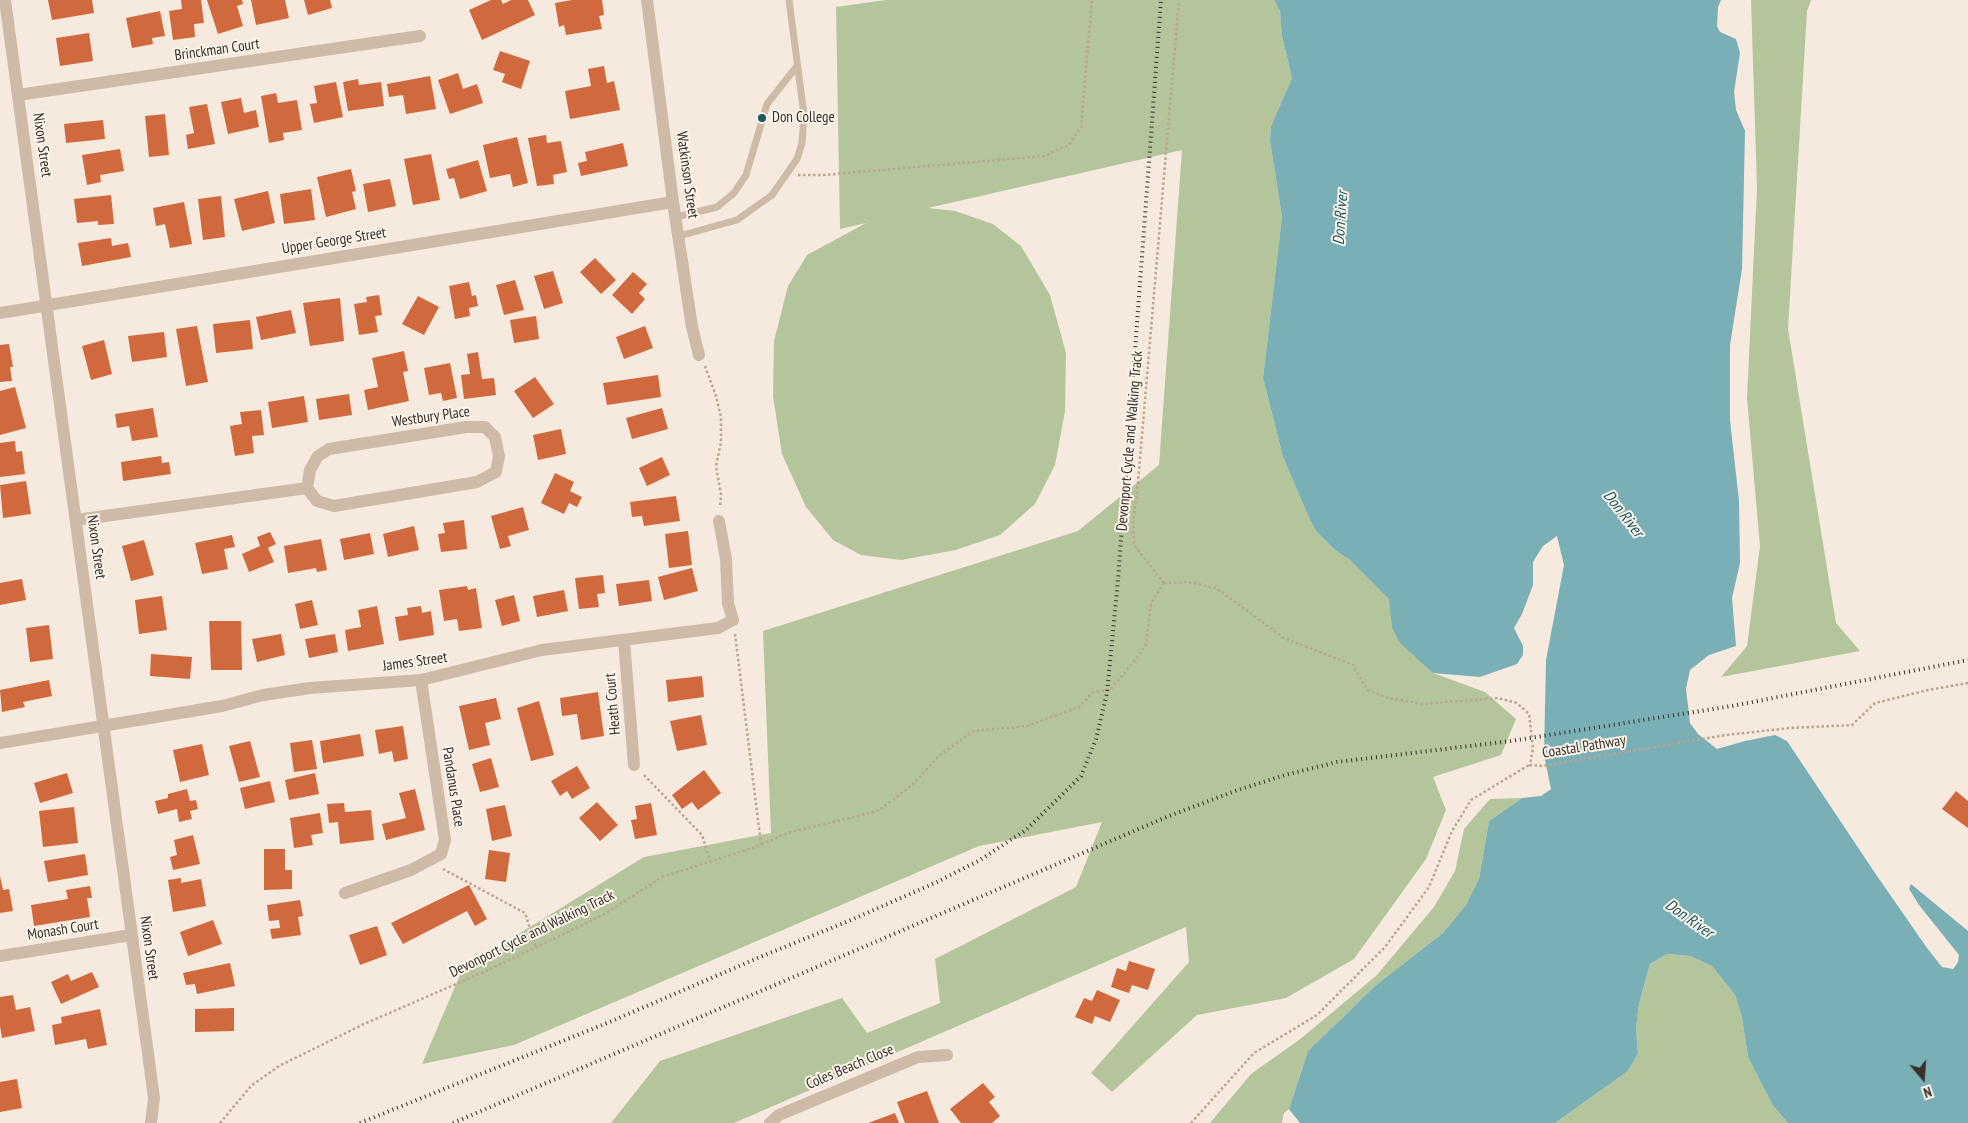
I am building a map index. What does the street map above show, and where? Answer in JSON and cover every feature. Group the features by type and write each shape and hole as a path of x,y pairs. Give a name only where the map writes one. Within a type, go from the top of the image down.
{"street":[{"name":"Nixon Street","path":"5,0 104,727 130,935 154,1098 151,1123"},
{"name":"Watkinson Street","path":"647,0 692,327 699,354"},
{"name":"Brinckman Court","path":"18,95 420,36"},
{"name":"Upper George Street","path":"0,313 674,202"},
{"name":"Westbury Place","path":"466,427 486,427 495,437 499,456 496,472 477,482 334,506 316,501 307,488 310,470 318,456 329,449 466,427"},
{"path":"76,520 307,488"},
{"path":"719,521 726,559 728,603 733,620"},
{"name":"James Street","path":"0,743 222,706 263,695 310,688 421,680 542,650 718,628 733,620"},
{"name":"Heath Court","path":"624,640 634,765"},
{"name":"Pandanus Place","path":"421,680 445,840 441,854 430,862"},
{"path":"345,893 430,862"},
{"name":"Monash Court","path":"0,956 130,935"},
{"name":"Coles Beach Close","path":"770,1123 779,1115 918,1057 947,1055"}],"lane":[{"path":"679,236 737,220 772,194 787,176 797,159 802,143 804,115 796,66 789,0"},
{"path":"676,217 717,207 734,193 746,175 767,104 796,66"}],"path":[{"path":"787,176 824,175 1044,156 1069,146 1081,127 1092,0"},
{"name":"Devonport Cycle and Walking Track","path":"220,1123 251,1086 279,1066 364,1024 603,915 662,877 762,844 787,833 878,810 912,785 940,755 973,731 1027,726 1079,707 1094,692 1110,690 1146,645 1151,603 1164,583 1134,545 1133,524 1179,0"},
{"path":"699,354 711,381 721,416 721,442 716,466 722,496 719,521"},
{"name":"Coastal Pathway","path":"1164,583 1188,582 1216,588 1284,638 1353,665 1368,690 1388,698 1422,704 1498,698 1517,703 1529,714 1533,748 1530,764 1542,766 1726,735 1790,728 1852,725 1875,703 1928,690 1968,683"},
{"path":"733,620 762,844"},
{"path":"1191,1123 1254,1052 1317,1015 1385,947 1429,887 1452,831 1470,800 1530,764"},
{"path":"634,765 702,835 710,861"},
{"path":"430,862 525,913 536,947"}],"green space":[{"path":"886,0 1274,0 1280,11 1282,36 1292,78 1271,126 1270,141 1282,217 1263,378 1283,457 1316,531 1336,551 1350,560 1390,599 1392,628 1433,673 1485,692 1516,719 1501,755 1433,777 1446,810 1426,859 1354,959 1286,998 1197,1015 1112,1092 1091,1073 1189,962 1186,927 734,1123 611,1123 660,1061 842,998 867,1033 940,1003 935,959 1076,887 1102,822 979,846 514,1045 422,1064 463,968 644,857 771,833 763,631 1078,531 1159,465 1182,150 928,208 955,211 993,224 1021,246 1050,295 1066,353 1065,411 1055,465 1035,504 1000,535 956,550 901,560 861,555 833,540 806,507 782,454 773,396 774,341 788,286 807,255 866,223 840,229 836,7"},
{"path":"1751,0 1811,0 1807,11 1788,329 1836,623 1860,651 1721,677 1747,646 1760,546 1747,398 1757,188"},
{"path":"1522,798 1489,821 1479,879 1466,905 1443,933 1376,985 1308,1051 1289,1109 1284,1113 1282,1123 1210,1123 1251,1074 1299,1040 1376,976 1434,907 1455,871 1464,829 1490,799"},
{"path":"1667,954 1690,956 1712,966 1735,995 1742,1018 1748,1057 1773,1106 1788,1123 1555,1123 1628,1071 1638,1054 1636,1028 1639,1004 1650,964"}],"water":[{"name":"Don River","path":"1274,0 1721,0 1718,7 1717,26 1720,32 1736,39 1740,53 1734,92 1736,110 1745,131 1742,269 1730,345 1730,420 1739,501 1740,563 1732,598 1736,646 1709,655 1690,670 1686,689 1690,723 1698,734 1717,749 1775,735 1787,741 1875,873 1942,967 1953,969 1958,962 1959,955 1919,905 1909,889 1911,884 1968,931 1968,1123 1788,1123 1773,1106 1748,1057 1742,1018 1735,995 1712,966 1690,956 1667,954 1650,964 1639,1004 1636,1028 1638,1054 1628,1071 1555,1123 1300,1123 1289,1109 1308,1051 1376,985 1443,933 1466,905 1479,879 1489,821 1522,798 1541,796 1551,789 1544,755 1546,660 1564,565 1557,536 1543,546 1533,562 1533,585 1522,614 1514,628 1523,646 1523,655 1517,664 1480,677 1433,673 1401,644 1392,628 1389,599 1350,560 1336,551 1316,531 1309,518 1283,457 1263,378 1282,217 1270,141 1271,126 1292,78 1282,36 1280,11"}],"building":[{"path":"48,0 92,0 94,13 52,20"},
{"path":"181,0 201,0 204,23 194,24 195,37 173,40 169,11 182,9"},
{"path":"207,0 242,0 243,4 237,6 243,26 218,34"},
{"path":"251,0 285,0 289,18 256,25"},
{"path":"304,0 330,0 332,8 308,15"},
{"path":"491,0 501,0 503,4 511,0 528,0 535,15 482,40 469,10"},
{"path":"572,0 602,0 604,15 599,16 602,29 566,35 564,25 559,27 555,3"},
{"path":"160,11 165,36 152,38 153,44 132,48 126,18"},
{"path":"89,33 93,61 60,66 56,38"},
{"path":"500,51 530,61 521,89 502,82 505,74 493,70"},
{"path":"604,66 607,83 614,81 620,110 570,119 565,91 591,86 588,69"},
{"path":"458,73 463,89 477,84 483,103 450,114 438,80"},
{"path":"430,76 436,109 406,114 403,95 389,97 387,84"},
{"path":"358,79 359,85 381,82 384,106 348,111 343,82"},
{"path":"336,82 343,117 314,123 310,104 317,103 314,86"},
{"path":"276,93 278,103 297,100 302,130 283,133 284,140 269,143 261,96"},
{"path":"241,98 244,113 256,110 259,127 228,134 221,102"},
{"path":"207,104 215,144 188,149 186,135 194,133 189,107"},
{"path":"165,114 169,155 149,157 145,116"},
{"path":"103,120 105,139 66,143 64,124"},
{"path":"546,135 547,143 561,141 567,172 553,175 554,184 537,186 528,138"},
{"path":"517,137 528,183 513,187 510,174 490,178 483,145"},
{"path":"623,143 628,166 581,176 578,163 587,161 585,152"},
{"path":"120,149 124,171 100,175 101,182 87,185 82,155"},
{"path":"431,154 440,200 413,205 404,159"},
{"path":"478,160 487,191 460,199 454,178 449,179 446,169"},
{"path":"351,169 356,191 352,192 356,209 326,217 317,177"},
{"path":"390,179 396,206 368,212 363,184"},
{"path":"311,189 315,220 284,224 280,194"},
{"path":"268,191 275,223 242,231 234,199"},
{"path":"111,195 114,224 98,225 98,221 77,223 74,199"},
{"path":"221,196 225,237 203,240 198,199"},
{"path":"184,202 192,244 170,248 165,224 156,226 153,208"},
{"path":"111,238 112,246 128,243 131,257 82,266 78,243"},
{"path":"595,258 616,280 601,294 580,272"},
{"path":"553,271 563,303 544,309 534,276"},
{"path":"633,272 647,284 639,293 645,299 632,314 612,295"},
{"path":"515,280 524,310 504,315 496,285"},
{"path":"469,282 472,296 476,295 478,306 469,308 470,316 455,319 449,286"},
{"path":"379,295 382,315 375,316 378,332 359,335 354,304 367,302 366,297"},
{"path":"418,296 439,307 424,335 402,324"},
{"path":"340,298 344,341 310,346 303,303"},
{"path":"291,310 296,333 261,340 256,317"},
{"path":"536,316 539,339 514,343 510,320"},
{"path":"250,320 253,349 216,353 213,324"},
{"path":"197,326 208,382 186,386 176,329"},
{"path":"645,326 653,348 624,359 616,337"},
{"path":"164,332 167,357 132,362 128,336"},
{"path":"104,340 112,374 91,380 82,346"},
{"path":"9,344 13,367 10,367 12,381 0,382 0,345"},
{"path":"404,351 408,371 403,372 409,401 368,410 364,390 378,387 372,358"},
{"path":"478,352 482,379 494,378 496,395 464,399 461,375 470,374 467,354"},
{"path":"450,363 457,398 443,401 441,393 429,395 424,368"},
{"path":"658,375 661,397 607,405 603,383"},
{"path":"535,377 554,404 533,418 514,391"},
{"path":"15,387 26,428 0,435 0,391"},
{"path":"349,394 352,415 319,420 316,399"},
{"path":"304,396 308,422 272,428 268,402"},
{"path":"153,408 158,437 132,441 129,426 117,428 115,414"},
{"path":"662,408 668,429 632,439 626,418"},
{"path":"261,410 264,435 252,436 254,453 235,456 230,426 242,424 240,412"},
{"path":"561,429 566,454 538,460 533,435"},
{"path":"15,441 16,452 22,451 25,474 0,477 0,443"},
{"path":"161,456 162,463 169,462 171,474 123,481 121,462"},
{"path":"662,457 670,475 647,486 639,468"},
{"path":"555,473 574,482 570,491 582,497 577,507 569,503 564,514 541,503"},
{"path":"26,481 31,514 3,518 0,485"},
{"path":"676,496 680,521 644,526 642,516 632,517 630,502"},
{"path":"523,507 529,530 508,536 511,546 500,549 491,516"},
{"path":"464,520 467,549 441,552 438,534 445,533 443,523"},
{"path":"414,526 419,550 388,557 383,534"},
{"path":"688,531 692,565 669,568 665,534"},
{"path":"270,532 276,544 268,548 274,562 249,572 242,554 260,546 257,537"},
{"path":"370,533 374,554 344,560 340,539"},
{"path":"232,535 235,547 224,549 228,569 202,574 195,543"},
{"path":"321,539 327,570 317,572 316,568 288,573 284,546"},
{"path":"144,540 154,575 131,581 122,546"},
{"path":"692,568 698,591 664,600 658,577"},
{"path":"603,575 605,593 597,594 599,607 579,609 575,578"},
{"path":"22,579 26,600 0,605 0,583"},
{"path":"649,580 652,601 619,606 616,584"},
{"path":"467,586 468,590 476,588 482,628 459,631 457,619 444,621 439,590"},
{"path":"564,590 568,611 537,617 533,596"},
{"path":"514,595 520,621 502,626 495,600"},
{"path":"162,596 167,630 139,634 135,600"},
{"path":"312,600 318,625 300,629 295,604"},
{"path":"377,606 384,644 348,651 345,630 361,627 358,610"},
{"path":"421,606 422,613 431,611 434,635 399,641 395,617 408,615 407,608"},
{"path":"209,621 241,621 242,670 211,670"},
{"path":"49,625 53,659 30,662 26,628"},
{"path":"281,634 285,655 257,662 252,639"},
{"path":"335,634 338,652 309,658 305,639"},
{"path":"151,654 192,657 190,679 150,676"},
{"path":"702,676 704,697 668,702 666,680"},
{"path":"49,680 52,696 23,702 25,707 2,712 0,690"},
{"path":"598,692 604,736 581,740 577,714 562,716 560,698"},
{"path":"496,698 501,719 485,723 490,745 469,750 459,706"},
{"path":"539,701 554,755 531,761 517,708"},
{"path":"701,715 707,745 677,751 670,721"},
{"path":"403,726 408,759 394,762 392,751 379,754 375,730"},
{"path":"360,734 364,756 323,763 320,741"},
{"path":"312,740 317,769 294,772 290,743"},
{"path":"250,741 260,777 239,782 229,746"},
{"path":"202,744 209,775 180,782 173,750"},
{"path":"491,758 499,787 480,792 472,764"},
{"path":"577,766 590,788 572,799 567,791 560,796 551,781"},
{"path":"704,770 721,793 698,810 692,802 682,809 672,795"},
{"path":"67,773 73,793 40,803 34,783"},
{"path":"315,773 319,794 289,800 285,780"},
{"path":"270,781 275,802 245,809 240,788"},
{"path":"187,789 190,801 196,800 198,809 190,811 192,819 179,822 177,809 158,814 155,801 168,798 168,794"},
{"path":"415,789 425,830 386,840 382,824 406,818 399,793"},
{"path":"1956,791 1968,801 1968,828 1942,809"},
{"path":"597,802 618,825 600,841 579,818"},
{"path":"344,803 345,812 371,810 374,840 340,844 338,822 329,823 327,804"},
{"path":"651,803 657,835 635,839 631,820 637,819 635,806"},
{"path":"505,805 512,836 492,841 486,809"},
{"path":"74,807 78,843 43,847 39,811"},
{"path":"320,813 323,833 311,835 313,845 294,848 290,818"},
{"path":"193,835 200,864 173,870 170,857 177,855 174,840"},
{"path":"264,849 285,849 285,870 292,870 292,889 264,890"},
{"path":"489,850 510,853 506,882 485,879"},
{"path":"85,854 88,875 48,882 44,861"},
{"path":"0,876 3,890 9,889 13,911 0,913"},
{"path":"181,878 181,883 201,879 206,906 173,912 168,880"},
{"path":"469,885 487,919 475,926 467,911 403,944 391,923"},
{"path":"90,886 92,898 87,898 90,917 34,926 31,905 68,899 66,890"},
{"path":"300,900 303,916 298,917 301,935 272,939 270,929 280,928 279,920 269,921 267,905"},
{"path":"213,920 222,944 188,956 180,932"},
{"path":"377,926 387,955 360,965 349,935"},
{"path":"1129,961 1155,969 1148,990 1132,985 1129,993 1111,987 1117,968 1126,971"},
{"path":"230,963 235,986 197,994 195,984 186,985 183,973"},
{"path":"92,972 99,987 61,1004 51,982 68,974 71,981"},
{"path":"1097,990 1120,1000 1110,1022 1095,1016 1092,1024 1075,1017 1084,998 1092,1001"},
{"path":"13,995 16,1010 30,1007 35,1031 2,1038 0,997"},
{"path":"234,1008 234,1031 195,1032 195,1009"},
{"path":"100,1009 107,1045 88,1049 86,1039 55,1045 52,1025 62,1023 61,1017"},
{"path":"17,1079 22,1108 0,1112 0,1082"},
{"path":"983,1083 995,1097 989,1102 1000,1116 992,1123 961,1123 950,1109"},
{"path":"927,1091 939,1123 905,1123 897,1102"},
{"path":"895,1113 899,1123 868,1123"}],"railway":[{"path":"360,1123 612,1021 937,882 980,860 1026,830 1081,776 1096,739 1107,693 1118,580 1161,0"},
{"path":"453,1123 1169,816 1235,791 1285,775 1337,762 1511,741 1732,706 1968,660"}],"place":[{"name":"Don College","path":"762,118"}]}
